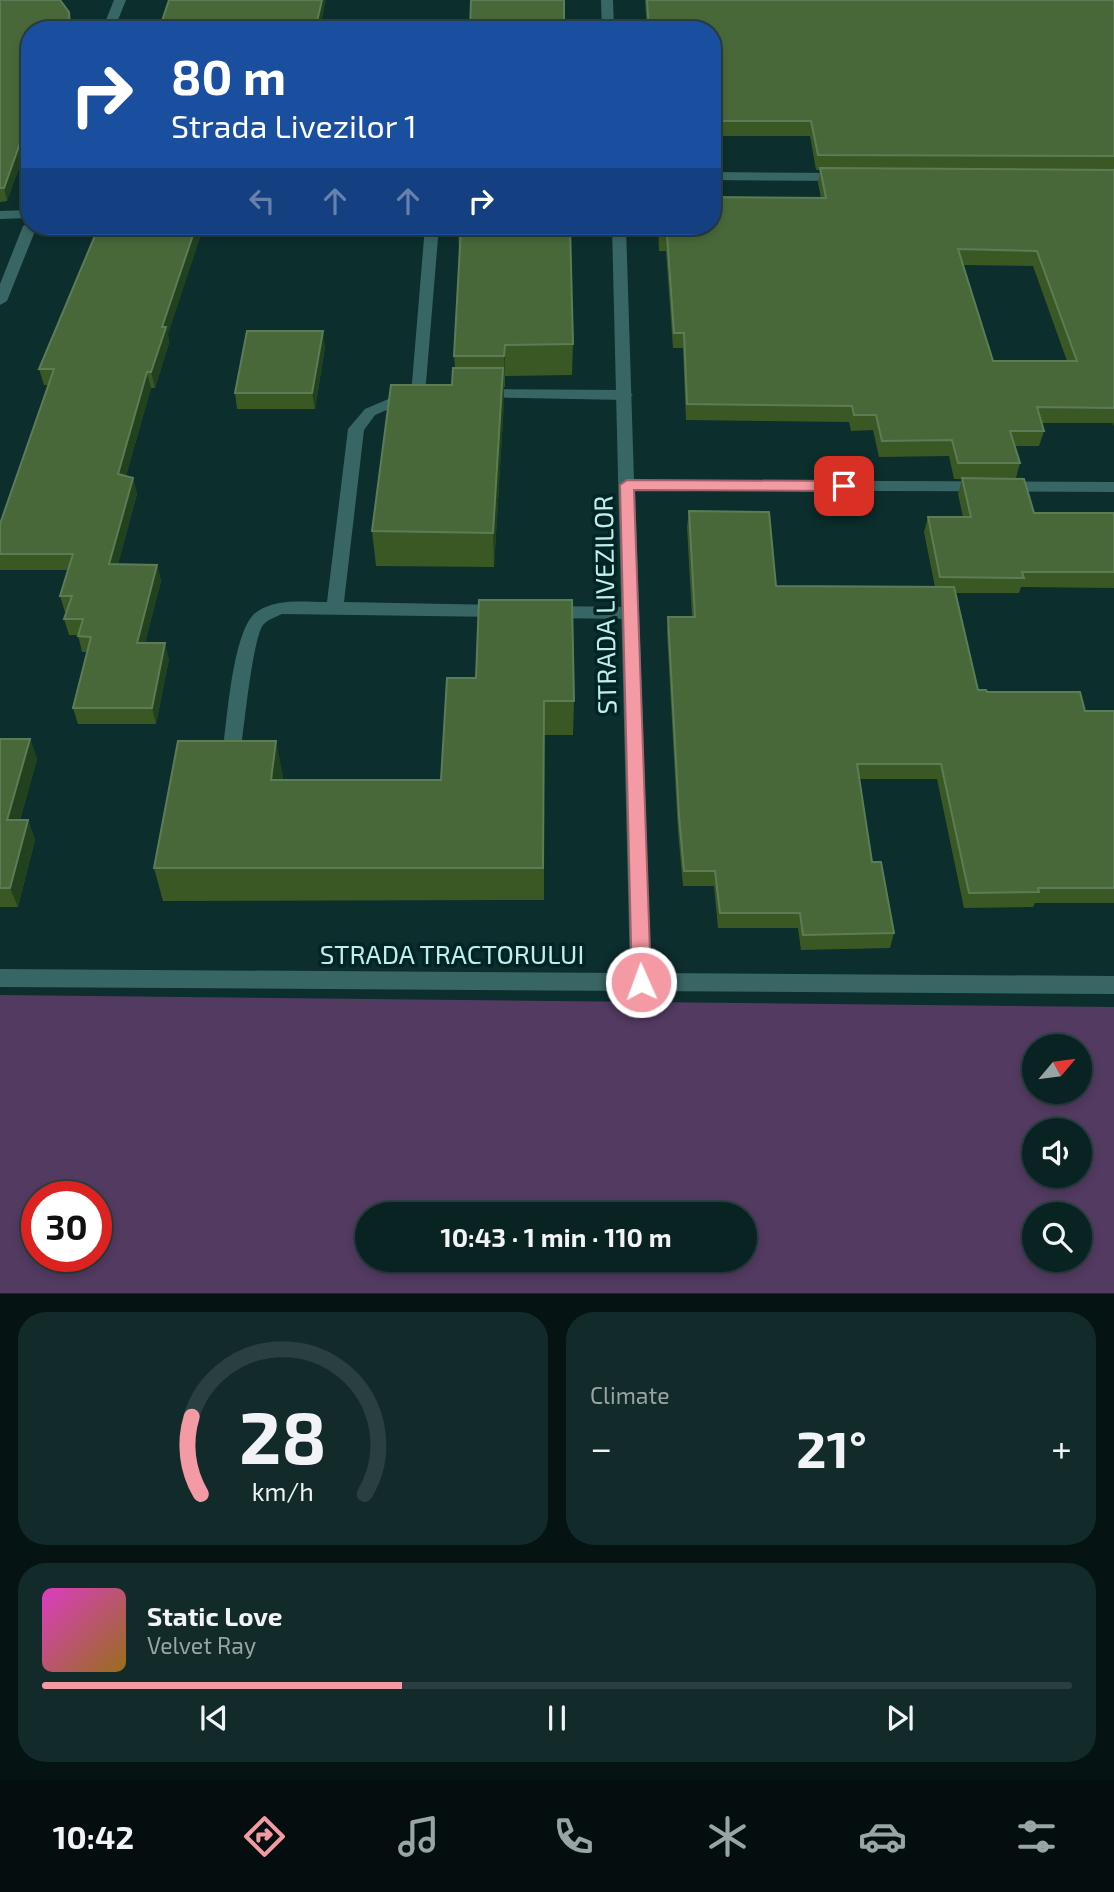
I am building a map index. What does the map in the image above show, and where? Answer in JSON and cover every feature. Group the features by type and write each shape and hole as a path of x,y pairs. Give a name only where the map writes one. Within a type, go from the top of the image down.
{"street":[{"path":"112,21 120,0"},
{"path":"607,0 608,21"},
{"path":"721,176 851,177"},
{"path":"0,215 21,214"},
{"path":"0,302 26,235"},
{"path":"335,608 356,429 369,412 419,394 431,235"},
{"name":"STRADA LIVEZILOR","path":"619,235 641,982"},
{"path":"466,394 625,395"},
{"path":"627,485 1114,487"},
{"path":"233,740 244,664 254,623 265,614 281,608 629,613"},
{"name":"STRADA TRACTORULUI","path":"0,978 1114,985"}],"shaded area":[{"path":"0,995 1114,1007 1114,1293 0,1293"}],"building":[{"path":"0,0 60,0 69,12 70,21 21,21 21,141 4,188 0,188"},
{"path":"169,0 322,0 317,21 162,21"},
{"path":"471,0 564,0 564,21 470,21"},
{"path":"647,0 1114,0 1114,156 818,155 811,121 721,121 721,21 648,21"},
{"path":"820,168 1114,170 1114,408 1037,407 1044,431 1010,431 1020,463 958,463 952,440 882,441 876,415 854,415 852,406 687,404 684,333 674,333 667,235 721,235 721,197 826,198","holes":["958,249 1037,251 1077,361 993,361"]},
{"path":"95,235 193,235 162,327 166,327 151,372 147,372 118,474 133,478 109,564 157,565 137,643 165,643 152,708 73,708 91,637 78,636 83,619 64,619 72,596 60,596 73,554 0,554 0,524 54,369 39,369"},
{"path":"461,235 570,235 573,344 505,345 504,356 454,356"},
{"path":"247,331 323,331 312,393 235,393"},
{"path":"453,368 503,368 493,533 372,531 391,385 452,385"},
{"path":"962,478 1024,479 1034,513 1114,513 1114,572 1022,572 1024,578 940,577 928,517 971,517"},
{"path":"689,511 769,512 776,586 954,587 978,690 1080,692 1085,711 1114,711 1114,888 1038,888 1039,892 969,893 941,764 857,764 872,862 881,862 894,933 803,935 800,913 720,913 715,871 684,871 679,816 668,617 695,617"},
{"path":"479,600 572,600 574,701 544,701 543,868 154,868 178,741 276,741 271,780 441,780 447,678 476,678"},
{"path":"0,739 30,739 7,820 28,820 10,888 0,888"}],"route":[{"path":"641,982 627,485 844,486"}]}
